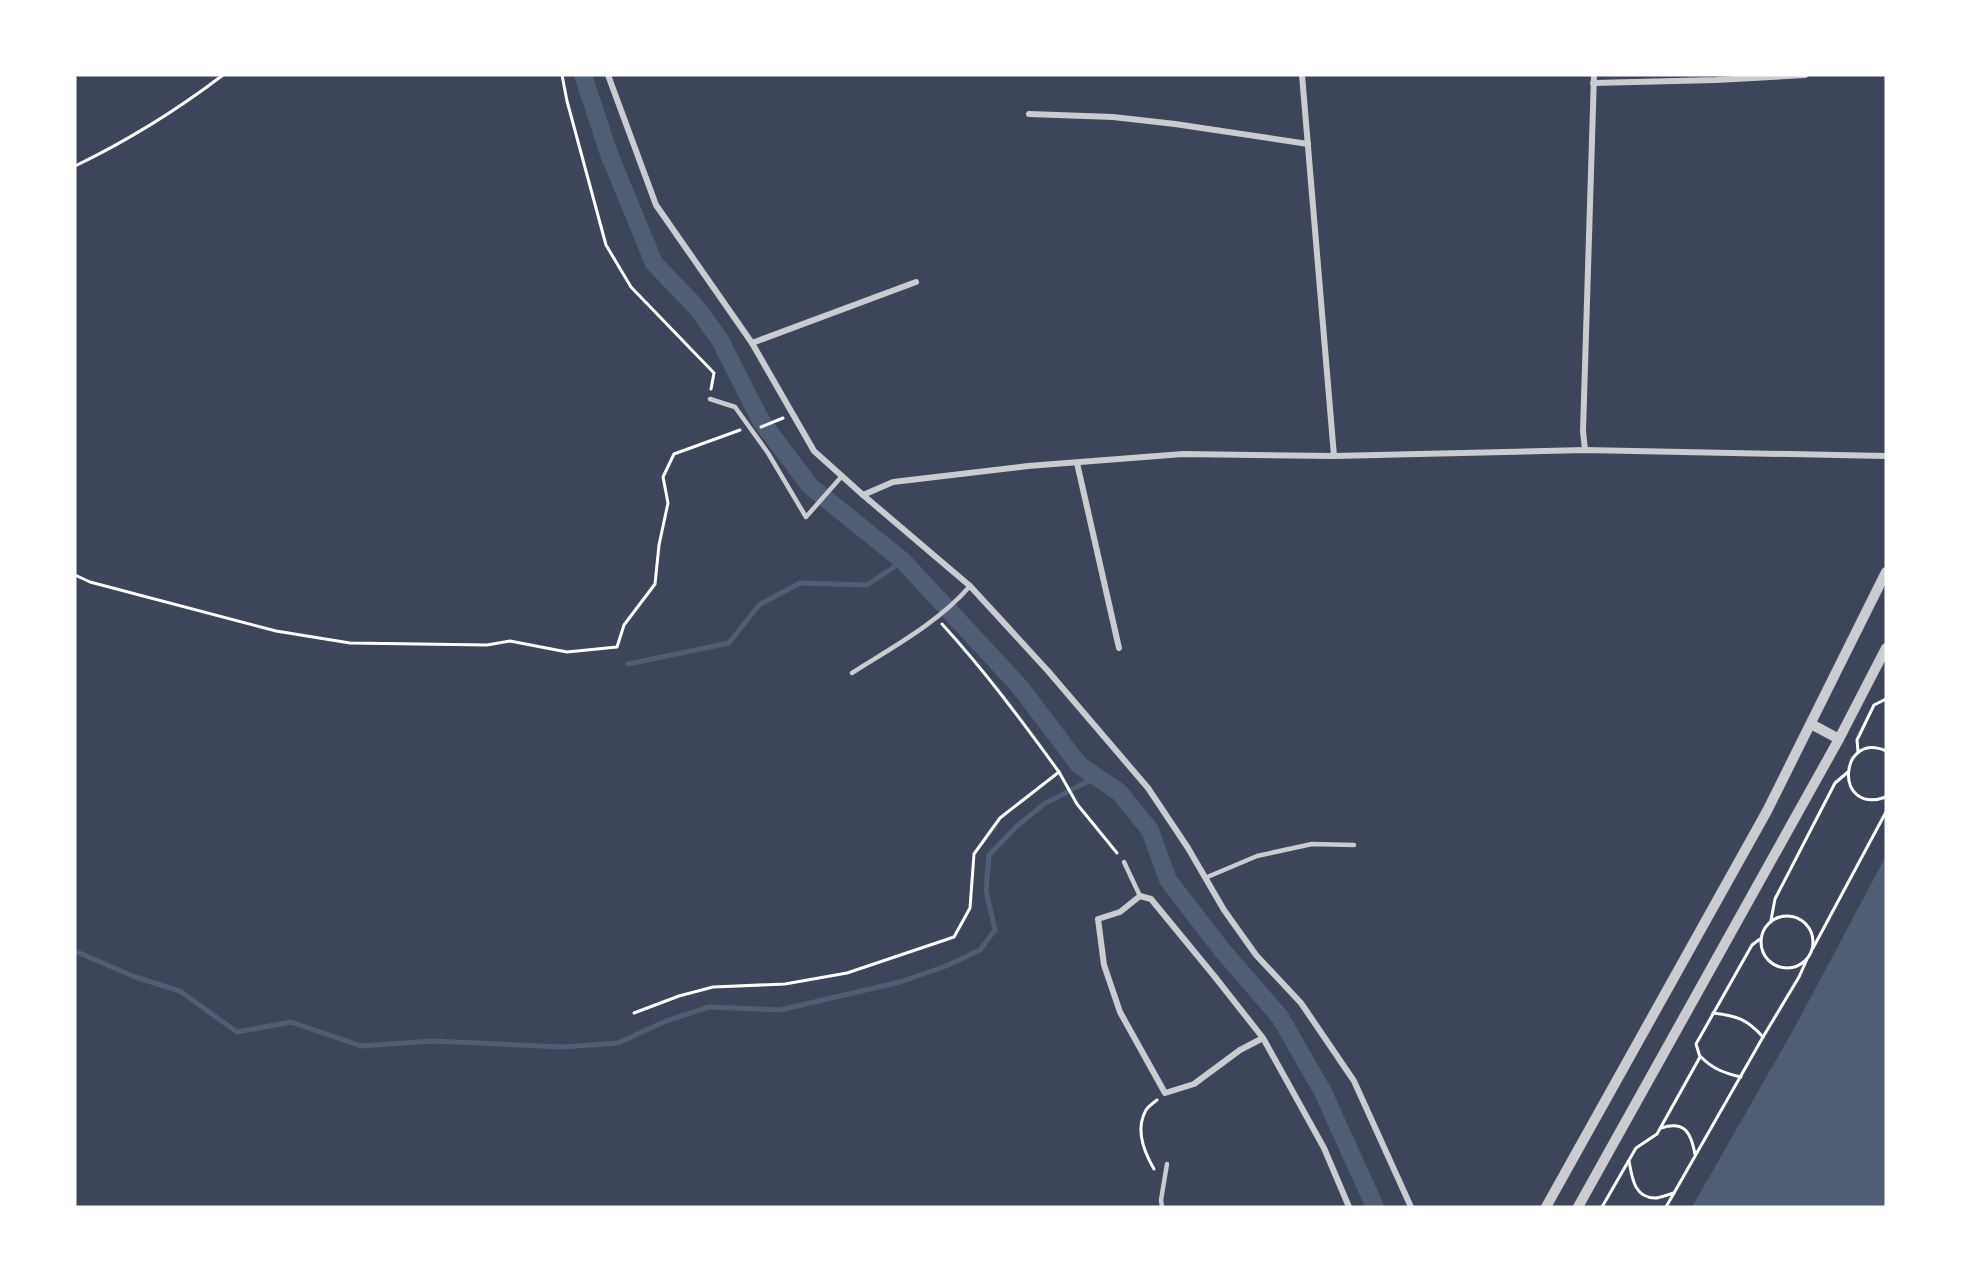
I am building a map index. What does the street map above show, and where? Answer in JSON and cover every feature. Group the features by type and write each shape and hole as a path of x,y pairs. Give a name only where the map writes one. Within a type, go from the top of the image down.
{"street":[{"path":"608,75 656,205 752,343 814,451 970,586 1048,671 1148,788 1188,848 1224,910 1256,956 1301,1003 1354,1081 1411,1207"},
{"path":"1302,75 1334,456"},
{"path":"1585,450 1583,431 1594,75"},
{"path":"1593,83 1805,75"},
{"path":"1029,114 1113,117 1308,144"},
{"path":"752,343 916,282"},
{"path":"863,495 893,482 1183,454 1334,456 1585,450 1886,456"},
{"path":"1077,463 1119,648"},
{"path":"1546,1207 1767,811 1886,572"},
{"path":"1578,1207 1839,739 1886,648"},
{"path":"1811,724 1839,739"},
{"path":"1263,1038 1240,1050 1194,1084 1165,1093 1120,1012 1104,965 1098,919 1120,912 1140,896 1151,899 1263,1038 1324,1148 1349,1207"}],"lane":[{"path":"710,399 735,407 751,427 806,517 842,477"},
{"path":"852,673 936,619 970,586"},
{"path":"1205,878 1257,856 1312,844 1354,845"},
{"path":"1124,862 1140,896"},
{"path":"1162,1207 1161,1200 1167,1164"}],"path":[{"path":"75,166 163,117 223,75"},
{"path":"562,75 606,245 631,287 714,373 710,399"},
{"path":"75,575 90,582 276,631 350,643 487,645 510,641 567,652 617,647 624,625 655,584 659,545 668,503 663,477 674,454 778,420"},
{"path":"936,619 974,658 1059,772 1077,804 1124,862"},
{"path":"1858,753 1857,740 1874,705 1886,699"},
{"path":"1886,751 1879,748 1868,748 1858,753 1851,761 1848,772 1849,782 1854,792 1863,798 1874,801 1886,797"},
{"path":"634,1013 679,996 713,987 785,984 847,973 954,937 970,908 974,854 1000,818 1059,772"},
{"path":"1741,1077 1710,1067 1700,1056 1696,1044 1752,945 1760,939 1771,920 1775,899 1835,783 1848,772"},
{"path":"1666,1207 1799,977 1886,812"},
{"path":"1771,920 1781,916 1792,916 1802,920 1809,928 1813,939 1812,950"},
{"path":"1760,939 1767,960 1776,966 1787,968 1798,966 1807,959"},
{"path":"1713,1013 1740,1017 1752,1024 1763,1037"},
{"path":"1602,1207 1636,1148 1657,1134 1700,1056"},
{"path":"1164,1185 1150,1161 1140,1132 1146,1110 1165,1093"},
{"path":"1660,1128 1673,1124 1686,1129 1693,1141 1696,1155"},
{"path":"1629,1160 1633,1184 1641,1194 1655,1198 1674,1193"}],"shaded area":[{"path":"75,75 1886,75 1886,1207 75,1207"},
{"path":"1886,856 1886,1207 1692,1207 1796,1025"}],"waterway":[{"path":"583,75 609,154 654,263 697,308 720,340 761,421 810,486 903,561 1020,687 1079,765 1119,792 1150,830 1168,880 1222,950 1280,1017 1323,1092 1375,1207"},
{"path":"628,664 729,643 759,605 800,583 867,585 903,561"},
{"path":"75,951 135,977 180,991 237,1032 291,1022 361,1046 433,1041 563,1047 618,1043 666,1021 709,1007 780,1010 900,982 946,966 980,950 995,930 986,891 989,855 1016,827 1044,804 1096,777"}]}
